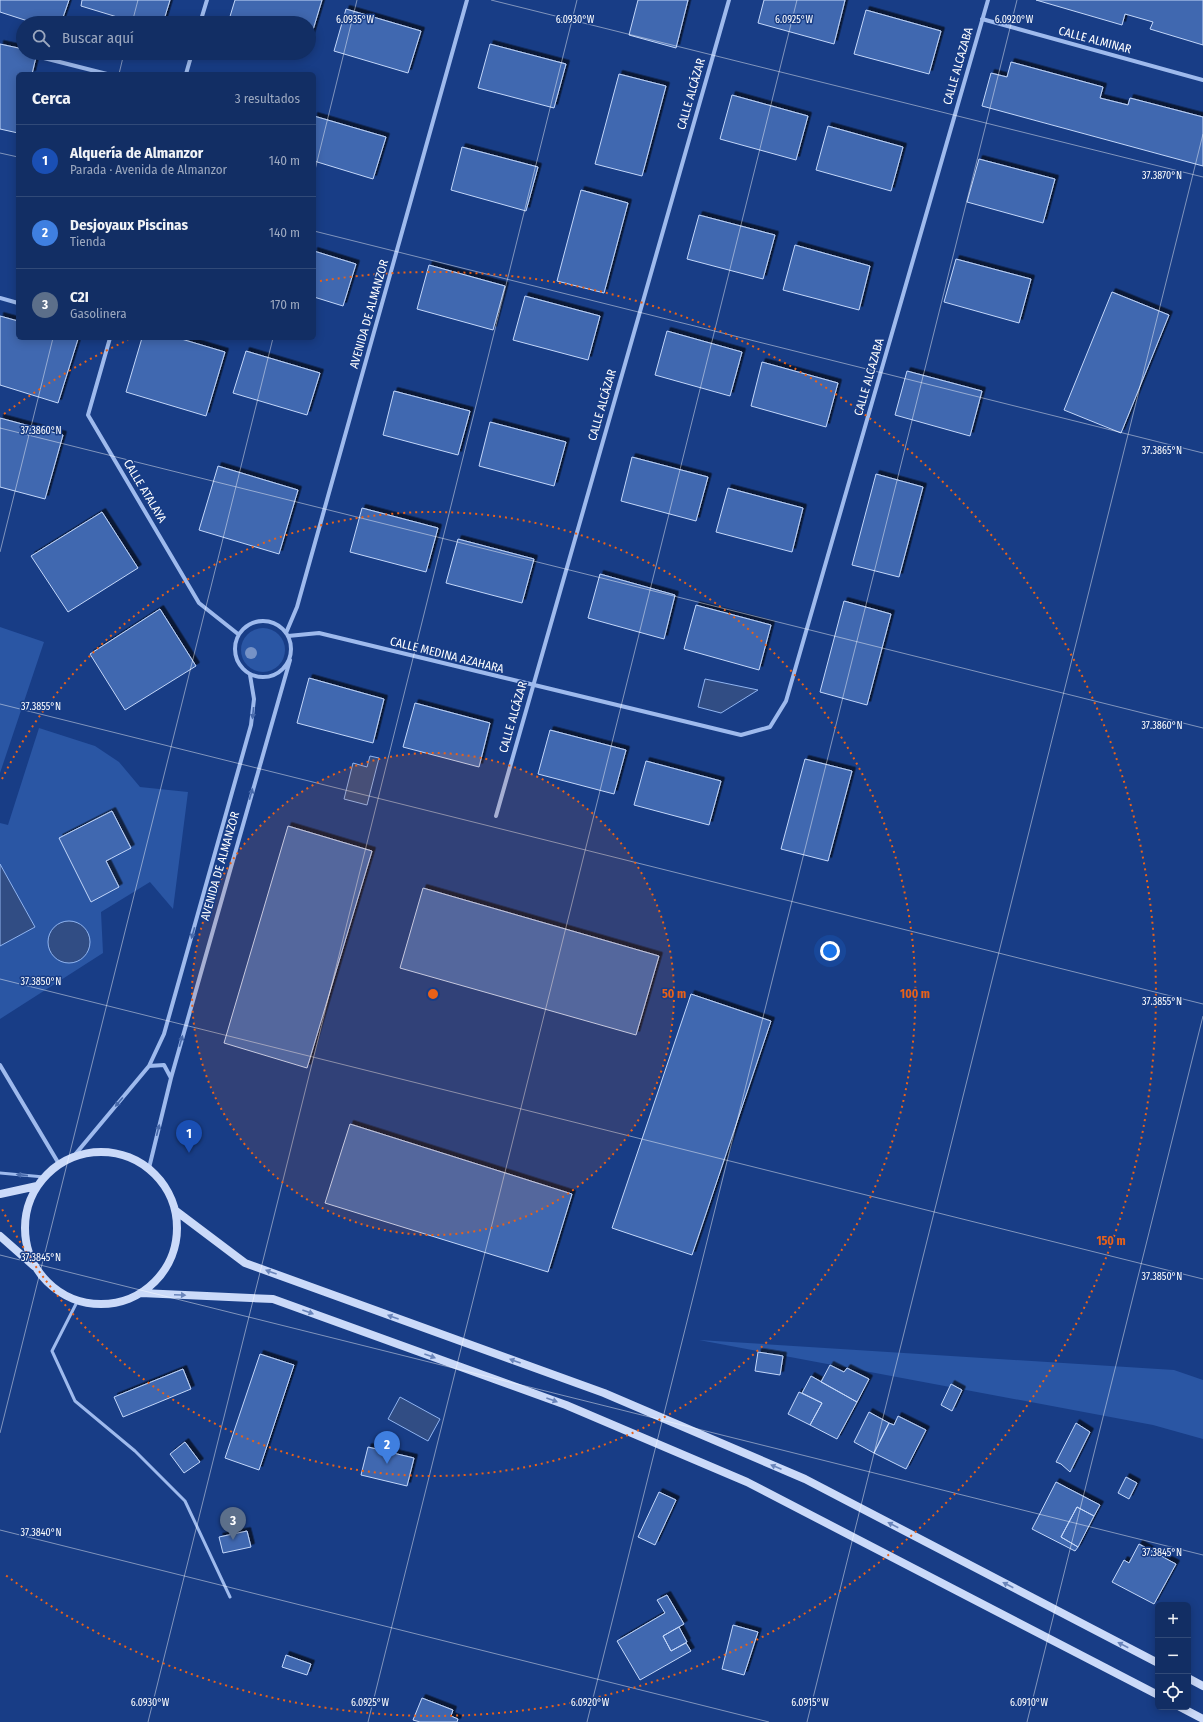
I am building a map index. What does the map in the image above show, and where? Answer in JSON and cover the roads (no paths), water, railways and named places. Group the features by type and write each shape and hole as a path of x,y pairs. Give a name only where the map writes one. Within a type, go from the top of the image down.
{"main road":[{"path":"0,1236 61,1293 78,1300 99,1304 121,1301 141,1293 156,1281 167,1266 175,1249 178,1230 176,1211 170,1195 161,1180 149,1168 132,1158 112,1152 92,1152 73,1157 59,1164 38,1186 28,1206 25,1234 29,1252 36,1268"},
{"path":"0,1194 38,1186"},
{"path":"176,1211 245,1263 604,1393 805,1479 1155,1660"},
{"path":"141,1293 273,1299 566,1405 747,1482 1155,1694"},
{"path":"1191,1680 1203,1686"},
{"path":"1186,1710 1203,1719"}],"street":[{"path":"202,16 207,0"},
{"name":"AVENIDA DE ALMANZOR","path":"287,635 297,607 468,0"},
{"name":"CALLE ALCÁZAR","path":"496,816 728,0"},
{"name":"CALLE ALCAZABA","path":"741,736 770,727 786,701 988,0"},
{"name":"CALLE ALMINAR","path":"982,19 1203,80"},
{"path":"52,60 99,72"},
{"path":"187,72 190,60"},
{"path":"0,298 16,302"},
{"name":"CALLE ATALAYA","path":"109,340 88,415 199,603 238,634"},
{"path":"253,622 271,622 280,626 287,635 292,652 290,660 285,668 278,674 260,678 250,675 243,670 237,662 234,653 238,634 244,627 253,622"},
{"name":"CALLE MEDINA AZAHARA","path":"287,635 318,634 741,736"},
{"name":"AVENIDA DE ALMANZOR","path":"149,1168 171,1078 290,660"},
{"name":"AVENIDA DE ALMANZOR","path":"73,1157 149,1066 164,1034 251,725 254,699 250,675"},
{"path":"0,1065 59,1164"},
{"path":"149,1066 164,1065 171,1078"}],"lane":[{"path":"0,1173 44,1178"},
{"path":"78,1300 52,1351 75,1401 136,1450 185,1501 230,1597"}],"place":[{"name":"Alquería de Almanzor","path":"189,1153"},
{"name":"Desjoyaux Piscinas","path":"387,1464"},
{"name":"C2I","path":"233,1540"}]}
